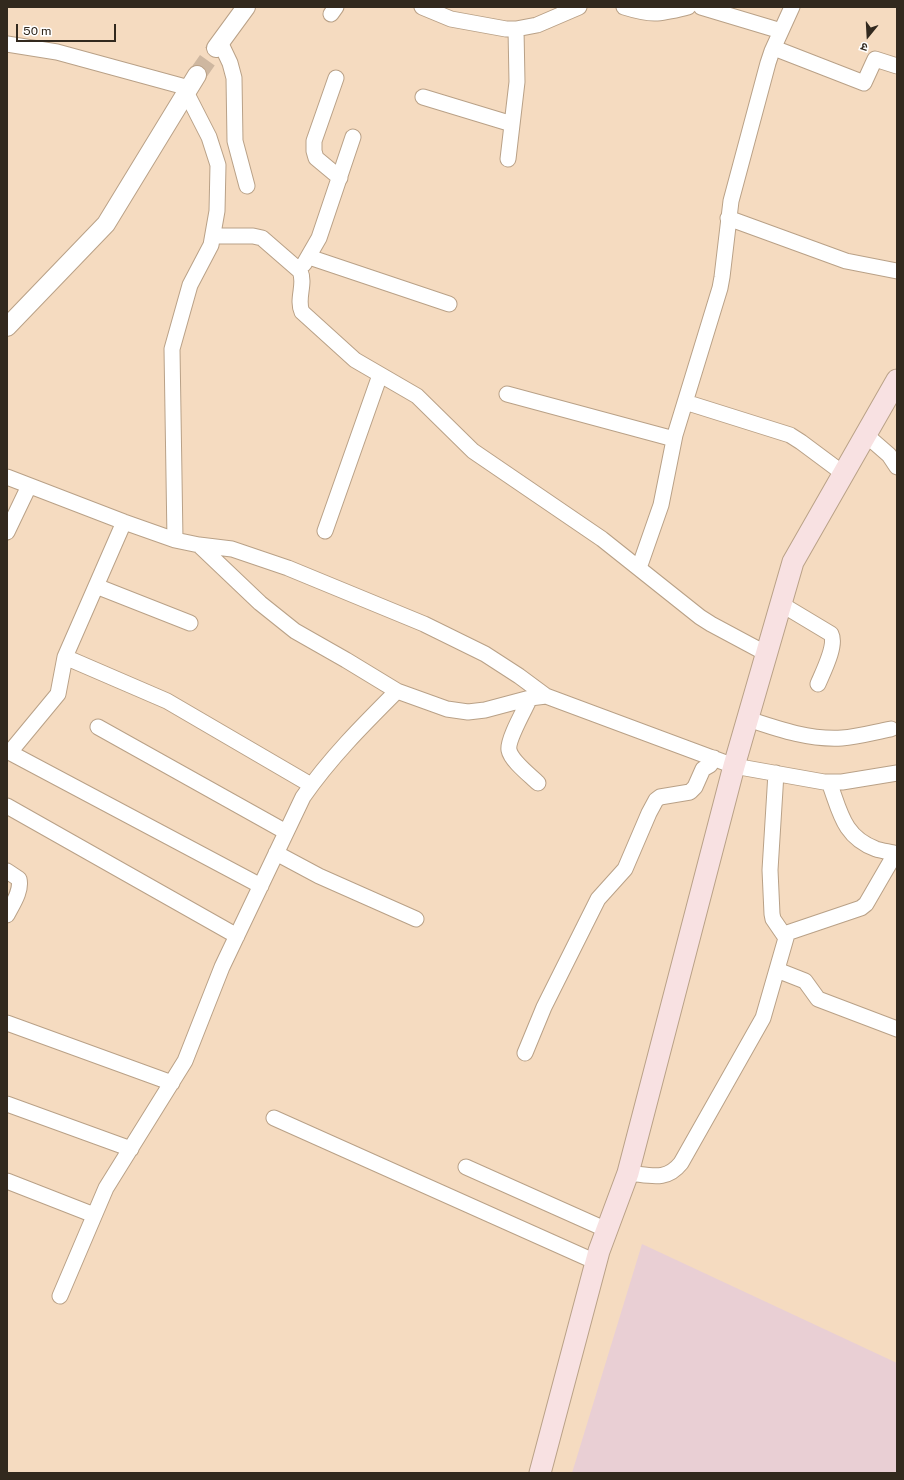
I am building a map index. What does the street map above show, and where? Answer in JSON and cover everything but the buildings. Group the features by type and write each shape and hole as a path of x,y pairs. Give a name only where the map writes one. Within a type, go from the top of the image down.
{"main road":[{"path":"540,1473 596,1262 628,1173 734,766 793,562 897,380"}],"street":[{"path":"246,7 218,45 230,63 234,78 235,141 247,186"},
{"path":"422,7 451,19 506,29 516,29 537,25 579,7"},
{"path":"624,7 652,14 688,7"},
{"path":"701,7 781,32"},
{"path":"639,568 661,505 674,439 722,277 728,218 735,186 768,64 792,7"},
{"path":"508,159 518,73 516,29"},
{"path":"7,44 57,52 191,85"},
{"path":"774,48 864,83 875,59 897,66"},
{"path":"336,78 314,141 314,151 316,158 340,178"},
{"path":"175,540 172,349 190,285 211,246 217,210 218,166 191,85"},
{"path":"7,327 106,224 191,85"},
{"path":"423,97 512,124"},
{"path":"300,271 319,238 353,137"},
{"path":"728,218 846,261 897,270"},
{"path":"212,236 253,236 262,238 300,271 302,281 300,308 302,312 349,355 417,396 473,451 602,539 700,617 767,654"},
{"path":"309,257 449,304"},
{"path":"325,531 380,375"},
{"path":"507,394 674,439"},
{"path":"685,402 790,435 844,474"},
{"path":"866,435 889,455 897,467"},
{"path":"7,477 175,540 199,546 232,548 288,568 424,624 485,654 546,696 734,766 830,782 842,782 897,773"},
{"path":"7,532 29,486"},
{"path":"124,522 65,657 58,694 8,751 261,886"},
{"path":"199,546 260,603 295,631 397,691 447,710 468,712 485,710 530,698 546,696"},
{"path":"96,586 190,623"},
{"path":"781,604 831,634 833,639 832,648 818,684"},
{"path":"65,657 162,699 311,785"},
{"path":"60,1296 106,1188 172,1083 191,1047 221,971 303,797 348,740 397,691"},
{"path":"530,698 510,741 509,751 514,760 538,783"},
{"path":"748,719 795,734 820,737 842,738 891,729"},
{"path":"98,727 286,832"},
{"path":"525,1053 544,1007 598,899 625,869 656,800 660,797 690,792 695,787 703,770 710,765 714,758"},
{"path":"628,1173 659,1176 675,1171 760,1024 786,942 784,934 773,919 770,870 776,773"},
{"path":"784,934 861,908 866,904 896,854 875,849 861,842 851,834 844,823 830,782"},
{"path":"7,806 237,936"},
{"path":"276,853 319,876 416,919"},
{"path":"7,871 16,876 19,879 20,884 20,889 7,915"},
{"path":"777,970 805,981 818,999 897,1029"},
{"path":"7,1023 172,1083"},
{"path":"7,1104 131,1149"},
{"path":"274,1118 596,1262"},
{"path":"466,1167 607,1230"},
{"path":"7,1181 94,1215"}],"shaded area":[{"path":"642,1244 897,1363 897,1473 572,1473"}],"tunnel":[{"path":"197,75 216,48"}]}
